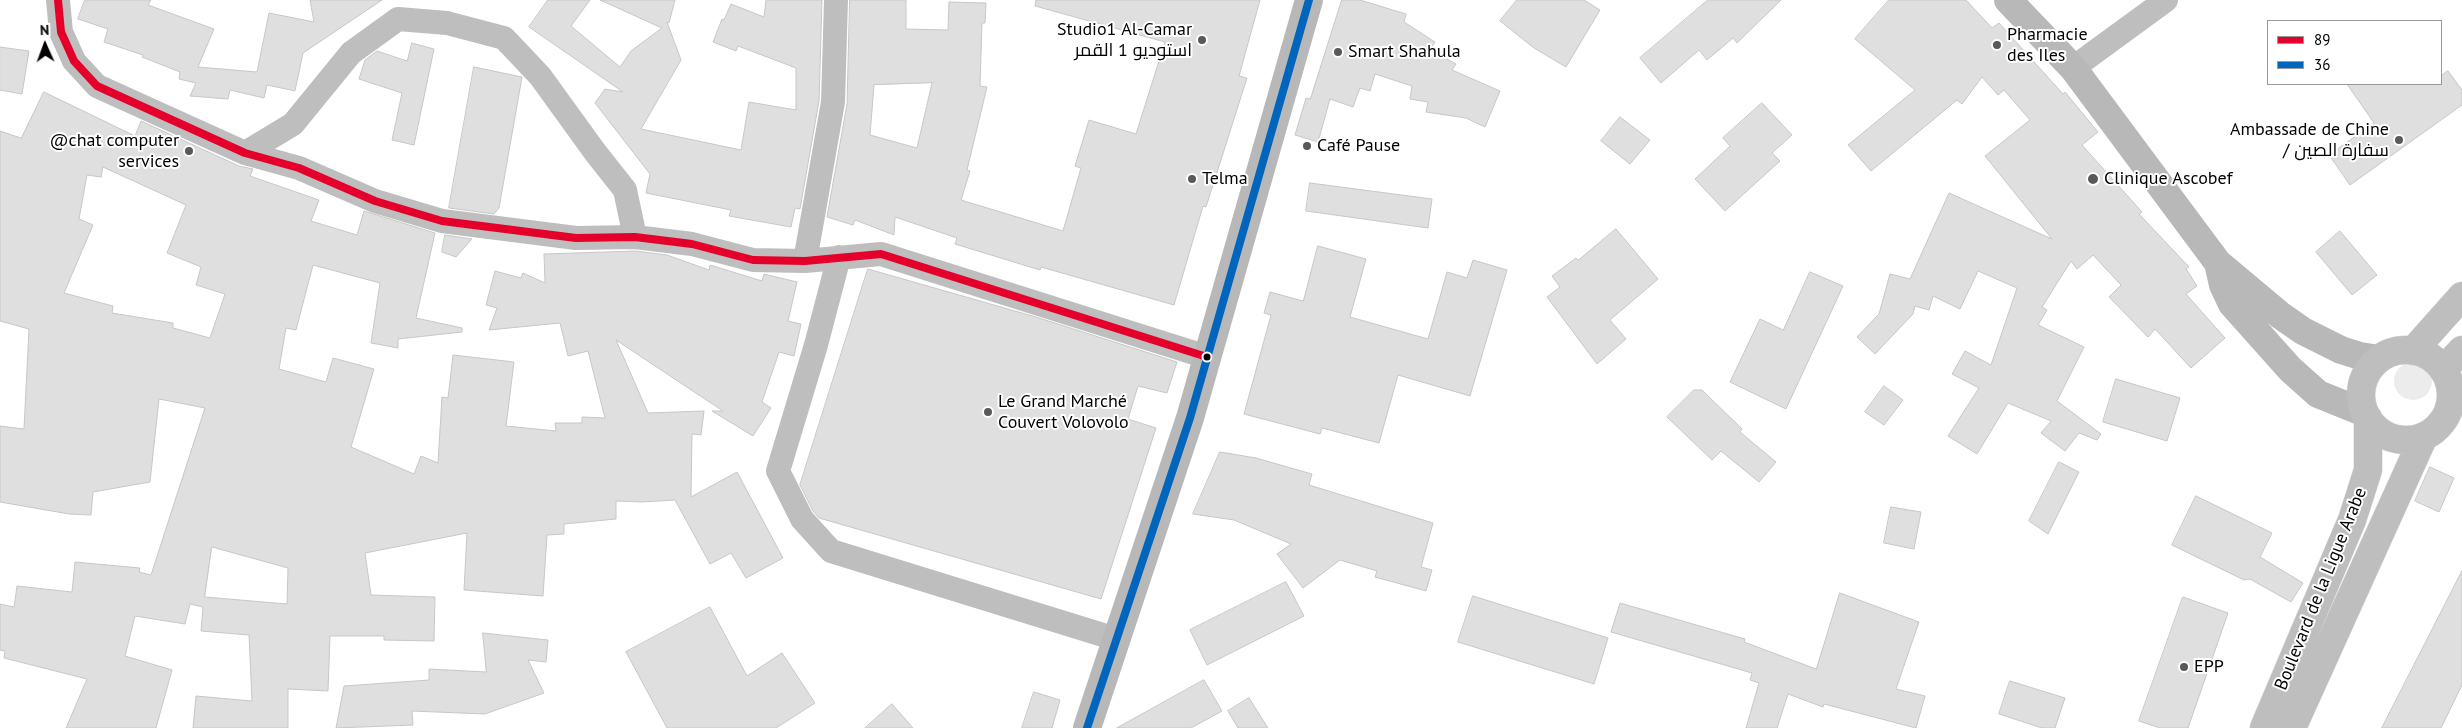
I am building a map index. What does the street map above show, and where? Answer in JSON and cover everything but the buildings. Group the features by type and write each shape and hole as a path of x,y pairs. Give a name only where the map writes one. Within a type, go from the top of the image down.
{"main road":[{"path":"2413,351 2462,296"},
{"path":"2453,383 2434,359 2413,351 2401,350 2379,359 2369,368 2363,380 2361,393 2366,416 2376,428 2393,437 2412,439 2424,436 2442,421 2453,383 2462,350"},
{"name":"Boulevard de la Ligue Arabe","path":"2264,728 2352,520 2368,470 2366,416"},
{"name":"Boulevard de la Ligue Arabe","path":"2292,728 2424,436"}],"street":[{"path":"58,0 61,32 74,61 97,86 244,153 299,168 375,201 442,221 576,238 635,237 692,244 753,260 805,261 880,254 1207,357"},
{"path":"805,261 833,102 836,0"},
{"path":"1087,728 1190,418 1310,0"},
{"path":"2008,0 2073,68 2218,263 2280,316 2303,331 2341,350 2379,359"},
{"path":"2073,68 2166,0"},
{"path":"244,153 293,124 351,53 396,10 504,38 540,76 594,152 625,190 635,237"},
{"path":"839,257 816,345 778,471 802,518 830,551 1116,639"},
{"path":"2218,263 2232,304 2290,369 2318,394 2366,416"}],"shaded area":[{"path":"2413,362 2427,367 2432,381 2427,395 2413,400 2399,395 2394,381 2399,367"}],"transit line":[{"name":"89","path":"58,0 61,32 74,61 97,86 245,153 299,168 375,201 442,221 576,238 635,237 692,244 753,260 805,261 881,254 1207,357"},
{"name":"36","path":"1087,728 1190,418 1309,0"}],"place":[{"name":"Studio1 Al-Camar استوديو 1 القمر","path":"1202,40"},
{"name":"Pharmacie des Iles","path":"1997,45"},
{"name":"Smart Shahula","path":"1338,52"},
{"name":"Ambassade de Chine / سفارة الصين","path":"2399,140"},
{"name":"Café Pause","path":"1307,146"},
{"name":"@chat computer services","path":"189,151"},
{"name":"Telma","path":"1192,179"},
{"name":"Clinique Ascobef","path":"2093,179"},
{"name":"Le Grand Marché Couvert Volovolo","path":"988,412"},
{"name":"EPP","path":"2184,667"}]}
